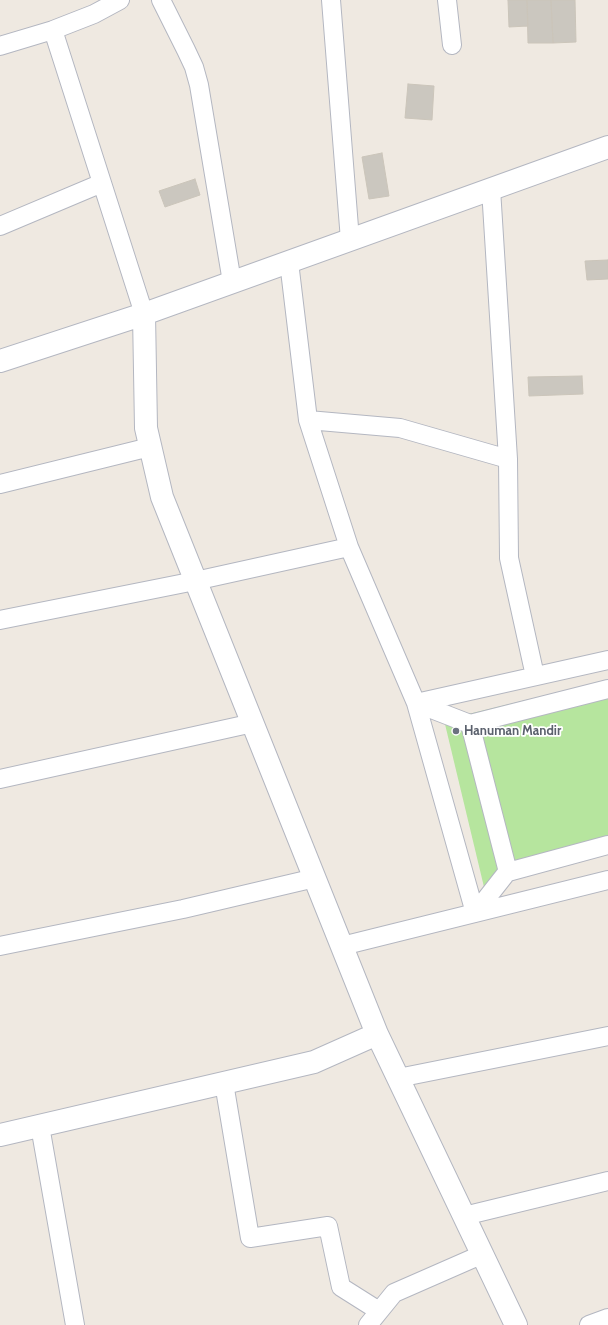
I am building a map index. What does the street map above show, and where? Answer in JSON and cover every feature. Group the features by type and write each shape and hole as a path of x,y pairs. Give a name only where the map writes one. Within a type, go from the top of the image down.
{"street":[{"path":"0,46 52,30 94,14 120,0"},
{"path":"161,0 194,67 199,85 232,282"},
{"path":"331,0 350,240"},
{"path":"447,0 452,45"},
{"path":"52,30 144,314 146,428 162,497 377,1034 516,1325"},
{"path":"0,361 144,314 608,147"},
{"path":"0,226 102,183"},
{"path":"491,189 508,459 509,558 535,676"},
{"path":"289,262 308,420 349,546 416,703 475,913"},
{"path":"308,420 400,428 508,459"},
{"path":"0,484 150,447"},
{"path":"0,620 195,581 349,546"},
{"path":"416,703 608,660"},
{"path":"416,703 470,724 608,690"},
{"path":"0,779 253,723"},
{"path":"470,724 508,871"},
{"path":"475,913 508,871 608,845"},
{"path":"0,946 183,909 315,878"},
{"path":"342,946 608,880"},
{"path":"0,1135 314,1062 377,1034"},
{"path":"398,1078 608,1036"},
{"path":"224,1083 250,1238 328,1226 341,1287 374,1318 394,1293 483,1254"},
{"path":"40,1126 75,1325"},
{"path":"464,1216 608,1180"},
{"path":"589,1325 608,1318"}],"green space":[{"path":"608,680 608,852 484,887 444,720"}],"building":[{"path":"508,0 527,0 528,26 509,27"},
{"path":"527,0 551,0 553,43 528,43"},
{"path":"551,0 575,0 576,42 553,43"},
{"path":"408,84 434,86 432,120 405,118"},
{"path":"382,153 389,196 369,199 362,157"},
{"path":"195,179 200,195 165,207 159,191"},
{"path":"608,260 608,279 587,280 585,261"},
{"path":"582,376 583,394 529,396 528,377"}],"place":[{"name":"Hanuman Mandir","path":"456,731"}]}
